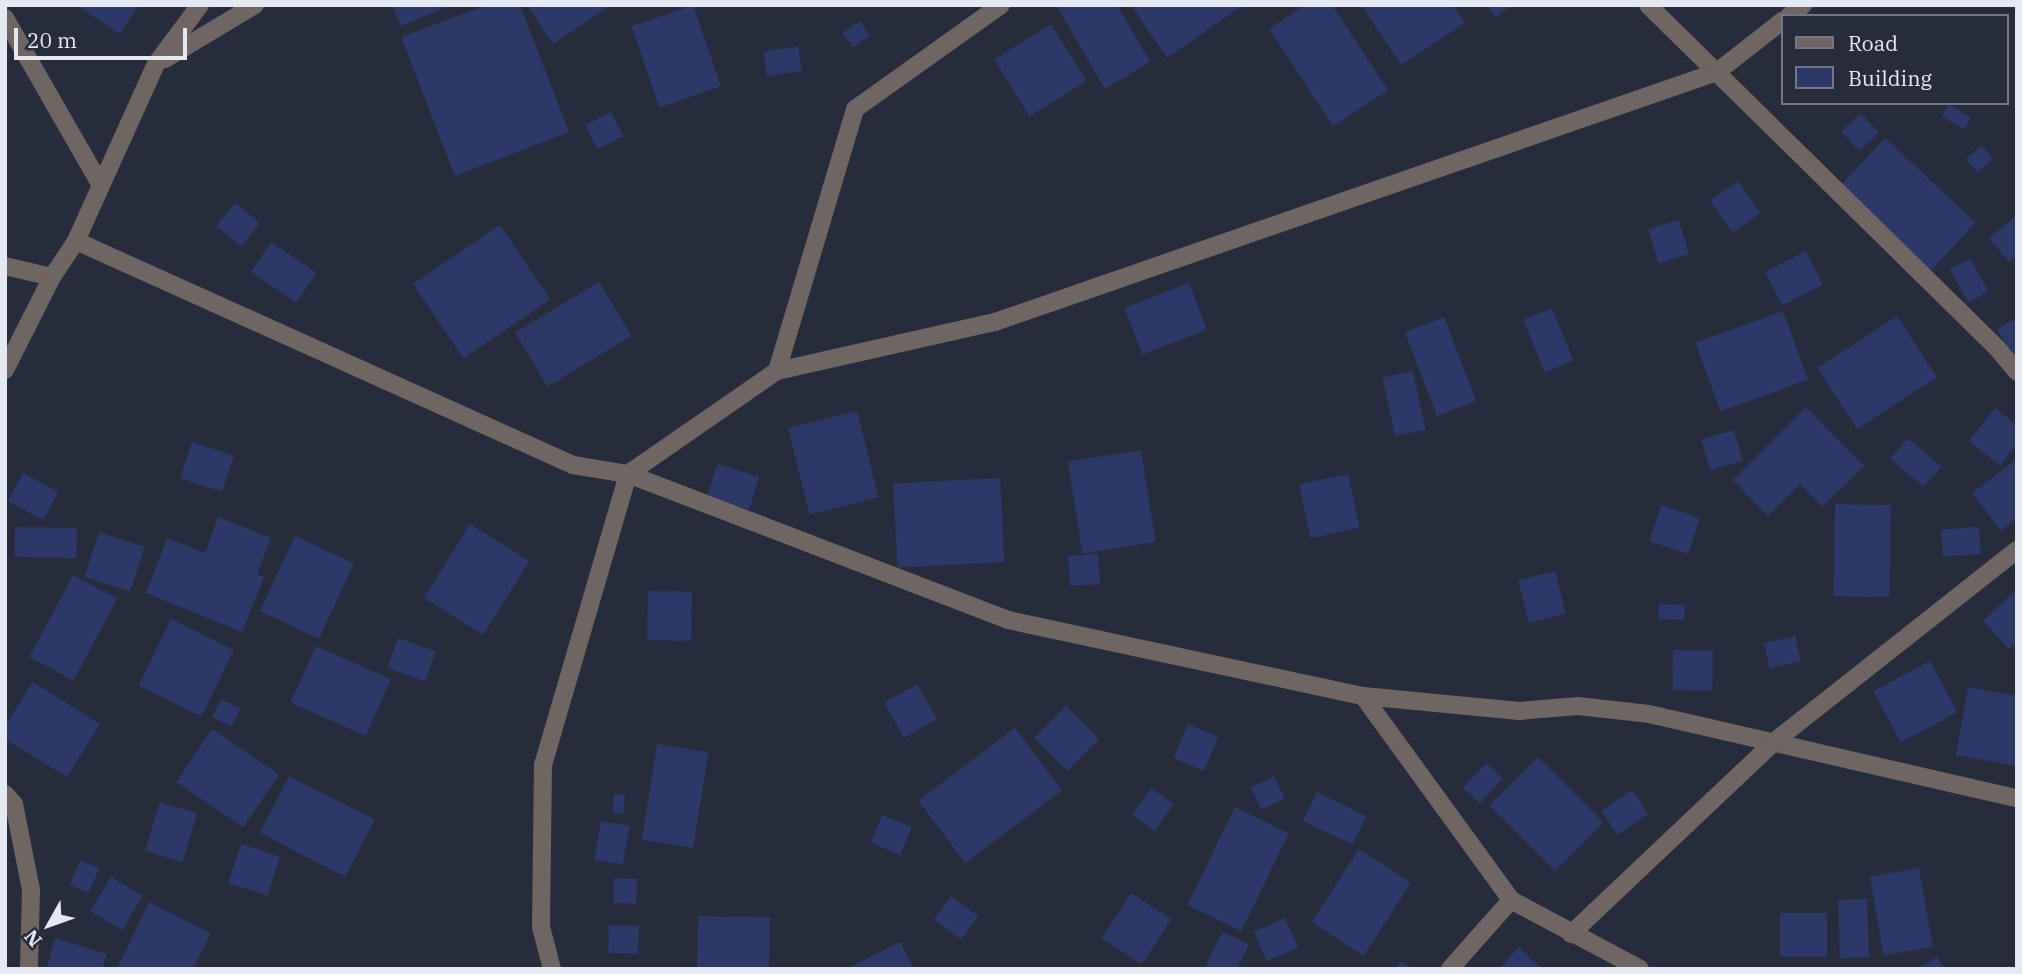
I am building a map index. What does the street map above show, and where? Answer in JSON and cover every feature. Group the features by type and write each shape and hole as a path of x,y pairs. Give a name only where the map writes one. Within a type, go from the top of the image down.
{"street":[{"path":"5,370 52,277 76,241 156,64 200,5"},
{"path":"156,64 255,5"},
{"path":"778,371 855,109 1001,5"},
{"path":"1648,5 1997,348 2017,372"},
{"path":"5,18 100,184"},
{"path":"552,969 541,927 543,765 628,474 778,371 995,322 1717,72 1780,23"},
{"path":"76,241 573,465 628,474 1008,620 1363,696 1519,711 1577,706 1649,714 2017,797"},
{"path":"5,265 52,277"},
{"path":"1571,934 1776,741 2017,550"},
{"path":"1363,696 1511,900 1640,969"},
{"path":"5,794 14,804 31,890 29,969"},
{"path":"1450,969 1511,900"}],"building":[{"path":"76,5 139,5 120,34"},
{"path":"392,5 451,5 401,26"},
{"path":"487,5 520,5 569,132 455,176 401,37"},
{"path":"527,5 611,5 553,44"},
{"path":"693,5 721,86 660,107 632,26"},
{"path":"1056,5 1117,5 1150,62 1105,89"},
{"path":"1131,5 1243,5 1167,58"},
{"path":"1305,5 1332,5 1388,90 1333,126 1269,29"},
{"path":"1361,5 1453,5 1465,23 1401,65"},
{"path":"1487,5 1513,5 1495,17"},
{"path":"860,21 870,36 853,48 843,33"},
{"path":"1051,24 1087,81 1030,116 994,60"},
{"path":"798,46 802,71 767,76 763,51"},
{"path":"1948,105 1971,118 1964,130 1942,116"},
{"path":"611,112 623,136 597,149 585,125"},
{"path":"1861,113 1879,133 1859,151 1841,131"},
{"path":"1885,138 1976,223 1931,271 1840,186"},
{"path":"1981,145 1993,158 1978,172 1966,159"},
{"path":"1738,181 1760,213 1733,232 1710,201"},
{"path":"235,203 260,223 241,246 216,226"},
{"path":"2017,215 2017,256 2009,262 1989,238"},
{"path":"1679,220 1689,255 1658,263 1648,229"},
{"path":"500,225 550,300 463,358 413,284"},
{"path":"271,242 317,273 296,303 251,272"},
{"path":"1806,251 1823,285 1782,306 1765,272"},
{"path":"1970,258 1988,291 1968,302 1950,269"},
{"path":"599,282 631,336 547,386 515,332"},
{"path":"1189,283 1207,330 1143,354 1125,308"},
{"path":"1552,308 1573,361 1545,372 1523,320"},
{"path":"1783,311 1808,380 1721,411 1696,343"},
{"path":"1897,316 1937,377 1857,429 1817,368"},
{"path":"1444,317 1476,401 1437,416 1405,332"},
{"path":"2017,318 2017,363 1997,329"},
{"path":"1413,371 1425,430 1395,436 1383,377"},
{"path":"1806,407 1864,466 1822,507 1800,484 1768,516 1733,480"},
{"path":"1995,408 2017,425 2017,444 2000,466 1969,441"},
{"path":"857,411 879,497 810,515 788,428"},
{"path":"1734,430 1743,461 1710,470 1701,439"},
{"path":"1908,438 1941,467 1923,487 1890,458"},
{"path":"192,442 234,456 222,492 180,478"},
{"path":"1141,450 1156,542 1082,553 1068,462"},
{"path":"2017,459 2017,518 2001,531 1972,493"},
{"path":"717,464 759,477 749,509 707,497"},
{"path":"23,473 58,492 43,520 8,501"},
{"path":"1348,474 1359,528 1311,538 1299,484"},
{"path":"1000,478 1004,562 898,567 893,484"},
{"path":"1835,504 1891,505 1889,597 1833,596"},
{"path":"1661,505 1700,518 1688,554 1649,541"},
{"path":"218,517 271,538 257,574 264,577 242,632 146,593 167,538 205,553"},
{"path":"470,524 529,561 483,635 424,598"},
{"path":"15,527 77,528 76,558 14,557"},
{"path":"1979,527 1981,554 1943,557 1941,530"},
{"path":"99,532 145,547 130,592 84,577"},
{"path":"295,536 354,563 319,639 260,611"},
{"path":"1098,554 1100,584 1070,586 1068,556"},
{"path":"1555,571 1566,614 1529,623 1518,580"},
{"path":"73,575 117,598 73,681 29,657"},
{"path":"2017,589 2017,642 2009,649 1983,621"},
{"path":"648,591 692,592 691,641 647,640"},
{"path":"1659,604 1685,605 1684,620 1658,619"},
{"path":"171,619 234,650 201,716 139,686"},
{"path":"1795,636 1801,661 1770,669 1764,643"},
{"path":"398,638 436,651 425,681 388,668"},
{"path":"316,646 391,679 366,736 291,703"},
{"path":"1673,650 1713,651 1712,691 1672,690"},
{"path":"1930,661 1957,712 1901,742 1873,691"},
{"path":"33,682 100,724 67,777 5,739 5,726"},
{"path":"917,684 937,719 904,738 884,703"},
{"path":"1968,687 2017,696 2017,766 1956,755"},
{"path":"221,699 241,709 232,727 212,717"},
{"path":"1066,706 1099,739 1067,771 1034,738"},
{"path":"1188,724 1218,737 1204,771 1174,758"},
{"path":"1015,728 1062,790 965,863 918,801"},
{"path":"212,729 279,774 243,827 176,782"},
{"path":"657,744 708,752 693,848 642,840"},
{"path":"1538,757 1604,823 1555,872 1489,806"},
{"path":"1486,763 1503,779 1480,804 1463,788"},
{"path":"289,776 375,820 345,877 260,833"},
{"path":"1274,776 1285,798 1262,810 1251,787"},
{"path":"1151,788 1174,804 1155,831 1132,815"},
{"path":"1632,790 1648,814 1618,835 1601,811"},
{"path":"1317,792 1366,816 1352,845 1303,821"},
{"path":"614,794 625,795 623,814 612,813"},
{"path":"160,802 197,813 182,862 145,851"},
{"path":"1235,807 1289,833 1241,931 1187,905"},
{"path":"882,815 912,827 900,855 871,843"},
{"path":"601,821 630,826 623,864 594,859"},
{"path":"241,844 280,857 267,896 228,883"},
{"path":"1359,849 1411,883 1364,956 1312,922"},
{"path":"80,860 99,868 89,893 69,885"},
{"path":"1919,868 1933,947 1884,955 1870,877"},
{"path":"111,877 143,896 122,930 90,911"},
{"path":"614,878 637,879 636,904 613,903"},
{"path":"1131,893 1171,919 1142,964 1102,938"},
{"path":"951,896 979,916 961,939 934,919"},
{"path":"1867,899 1869,957 1840,958 1838,900"},
{"path":"149,902 211,933 193,969 117,969"},
{"path":"1780,913 1827,913 1827,957 1780,957"},
{"path":"698,916 770,917 769,969 697,969"},
{"path":"1285,918 1298,947 1267,961 1254,932"},
{"path":"609,925 639,926 638,954 608,953"},
{"path":"1222,932 1249,944 1237,969 1204,969"},
{"path":"55,938 107,954 102,969 47,967"},
{"path":"900,942 914,969 854,969 852,966"},
{"path":"1519,947 1542,969 1499,969"},
{"path":"1937,957 1944,969 1917,969"},
{"path":"1401,961 1413,969 1395,969"}]}
